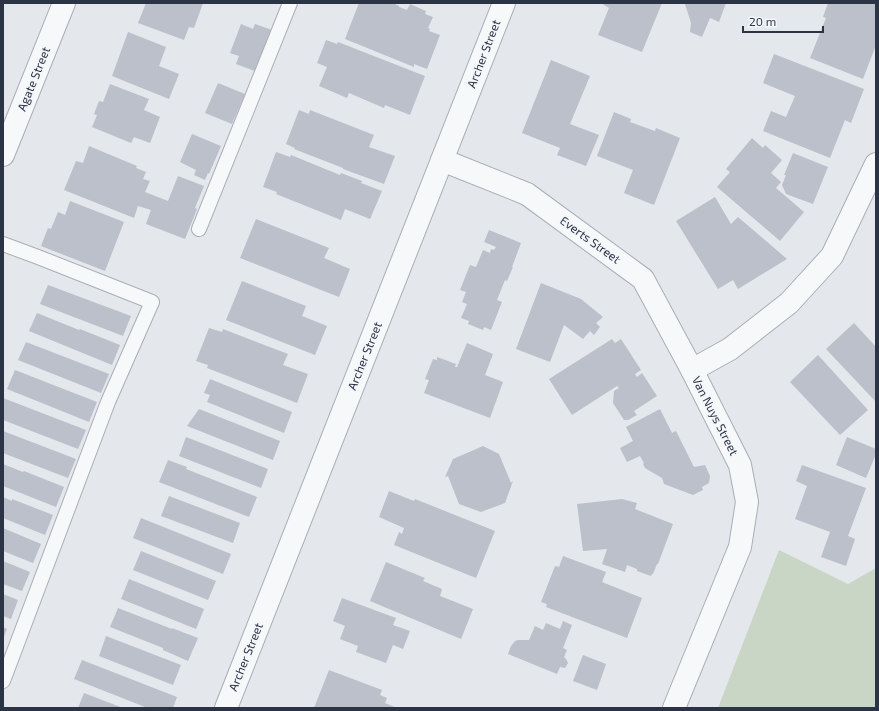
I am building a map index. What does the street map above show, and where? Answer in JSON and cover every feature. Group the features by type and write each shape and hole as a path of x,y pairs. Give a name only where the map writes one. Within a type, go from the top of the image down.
{"street":[{"name":"Agate Street","path":"3,155 64,3"},
{"name":"Archer Street","path":"226,708 504,3"},
{"name":"Everts Street","path":"442,160 527,194 644,278 692,370"},
{"name":"Van Nuys Street","path":"674,708 740,547 747,502 740,466 692,370 730,349 789,303 832,256 876,166"}],"lane":[{"path":"199,229 290,3"},
{"path":"3,244 152,302 108,402 3,681"}],"green space":[{"path":"779,550 848,584 876,568 876,708 718,708"}],"building":[{"path":"146,3 203,3 194,28 189,27 184,40 138,23"},
{"path":"359,3 393,3 407,10 410,4 426,11 425,14 433,17 428,28 430,29 429,31 440,35 427,69 414,64 414,67 345,39"},
{"path":"601,3 662,3 642,52 598,35 609,8"},
{"path":"682,3 726,3 719,22 710,18 702,37 690,32 691,23 685,4"},
{"path":"828,3 876,3 876,45 863,79 810,58 826,18 823,17"},
{"path":"241,24 253,29 255,24 272,30 257,72 236,64 239,56 230,53"},
{"path":"128,32 166,47 159,66 179,74 169,99 112,76"},
{"path":"326,40 337,44 338,42 425,76 410,115 385,105 384,108 349,93 347,98 319,86 327,67 317,63"},
{"path":"774,54 864,89 851,123 845,120 830,158 763,131 771,111 786,117 795,96 763,83"},
{"path":"551,60 590,76 570,124 599,135 586,166 557,155 560,148 522,133"},
{"path":"218,83 245,94 232,124 205,113"},
{"path":"110,84 149,99 144,110 160,117 150,143 134,137 131,143 92,127 97,115 94,114 99,101 103,102"},
{"path":"299,110 309,114 310,110 374,135 369,147 395,156 384,184 294,149 295,148 286,144"},
{"path":"614,112 631,119 630,122 655,131 656,128 680,138 654,205 624,193 633,170 597,156"},
{"path":"192,134 221,146 205,180 194,175 196,170 180,162"},
{"path":"752,138 763,148 765,145 782,160 771,173 781,182 776,188 804,212 780,241 717,187 730,172 726,169"},
{"path":"89,146 137,166 136,168 146,172 143,179 150,181 145,192 168,201 178,176 204,186 185,239 146,224 151,210 138,206 134,218 64,190 76,161 83,163"},
{"path":"276,152 290,157 291,155 340,175 341,173 382,191 370,219 345,209 341,220 276,194 277,192 263,187"},
{"path":"793,153 828,167 813,204 786,194 782,185 786,175 784,175"},
{"path":"715,197 731,224 738,217 787,259 738,289 733,280 718,289 676,221"},
{"path":"70,201 124,222 105,271 41,246 48,228 51,229 58,212 65,215"},
{"path":"256,219 329,248 324,258 350,269 339,297 240,258"},
{"path":"489,230 521,243 513,267 507,281 505,280 497,300 502,302 491,330 484,327 483,330 468,324 469,321 461,318 467,304 462,302 466,292 460,290 470,265 476,267 483,250 490,253 491,249 494,250 496,247 484,242"},
{"path":"242,281 306,306 302,316 327,326 315,355 226,320"},
{"path":"541,283 581,299 603,317 596,323 600,327 594,335 590,331 583,339 564,325 550,362 516,349"},
{"path":"48,285 131,316 123,336 40,304"},
{"path":"37,313 120,345 112,365 29,331"},
{"path":"854,323 876,347 876,402 826,349"},
{"path":"209,328 222,332 223,329 288,354 283,365 308,374 297,403 207,368 208,365 196,361"},
{"path":"612,339 615,343 621,339 641,370 635,374 637,377 642,373 657,396 634,411 637,415 628,420 624,420 613,403 614,391 619,388 617,386 572,415 549,379"},
{"path":"26,342 109,374 101,393 18,360"},
{"path":"467,343 493,354 485,375 503,382 490,418 424,393 429,380 425,379 433,359 437,360 437,357 456,364 455,367 457,367"},
{"path":"818,355 868,410 840,435 790,382"},
{"path":"15,370 97,402 89,422 7,389"},
{"path":"210,379 292,412 284,433 207,402 210,395 204,393"},
{"path":"3,398 86,430 78,449 3,420"},
{"path":"199,409 280,441 273,460 187,426"},
{"path":"660,409 672,433 676,431 694,467 705,465 710,476 709,483 702,487 703,490 693,495 664,484 662,478 645,468 640,456 627,462 620,448 633,441 626,427"},
{"path":"3,431 76,459 68,478 3,453"},
{"path":"186,437 268,469 261,488 179,456"},
{"path":"847,437 876,449 876,454 866,478 836,465"},
{"path":"483,446 499,454 511,483 513,481 505,503 481,512 459,504 448,476 445,477 453,459"},
{"path":"168,460 187,467 186,469 257,497 249,517 159,482"},
{"path":"3,464 64,487 56,507 3,486"},
{"path":"802,465 866,488 848,536 855,539 846,566 821,557 830,532 795,519 807,486 796,481"},
{"path":"389,491 414,501 415,499 495,531 476,578 394,545 399,532 402,534 404,528 379,517"},
{"path":"169,496 240,523 233,543 161,516"},
{"path":"3,497 53,515 45,535 3,518"},
{"path":"622,499 637,503 635,509 673,524 658,564 651,576 637,571 637,569 627,565 625,572 602,564 607,549 583,551 577,504"},
{"path":"141,518 231,554 223,574 133,538"},
{"path":"3,528 41,544 33,563 3,551"},
{"path":"141,551 216,581 208,600 133,570"},
{"path":"563,556 606,572 602,582 642,598 627,638 546,607 547,604 541,602 555,566 559,567"},
{"path":"3,561 30,572 22,591 3,584"},
{"path":"386,562 425,578 423,581 442,589 440,596 473,609 461,639 370,601"},
{"path":"129,579 204,609 196,629 121,599"},
{"path":"3,594 18,600 11,619 3,616"},
{"path":"342,598 396,618 393,625 410,631 403,649 393,645 386,663 356,652 358,646 340,639 345,626 333,621"},
{"path":"118,608 198,638 188,661 163,650 163,648 110,627"},
{"path":"563,621 572,625 563,648 567,650 564,657 568,663 565,668 560,667 557,674 508,654 515,641 529,640 535,626 543,630 546,623 560,629"},
{"path":"3,627 7,629 3,639"},
{"path":"106,636 181,665 173,685 99,656"},
{"path":"583,655 606,664 597,690 573,681"},
{"path":"82,660 177,697 173,708 145,708 74,679"},
{"path":"329,670 382,690 380,695 387,698 385,703 397,708 314,708"},
{"path":"84,693 123,708 78,708"}]}
